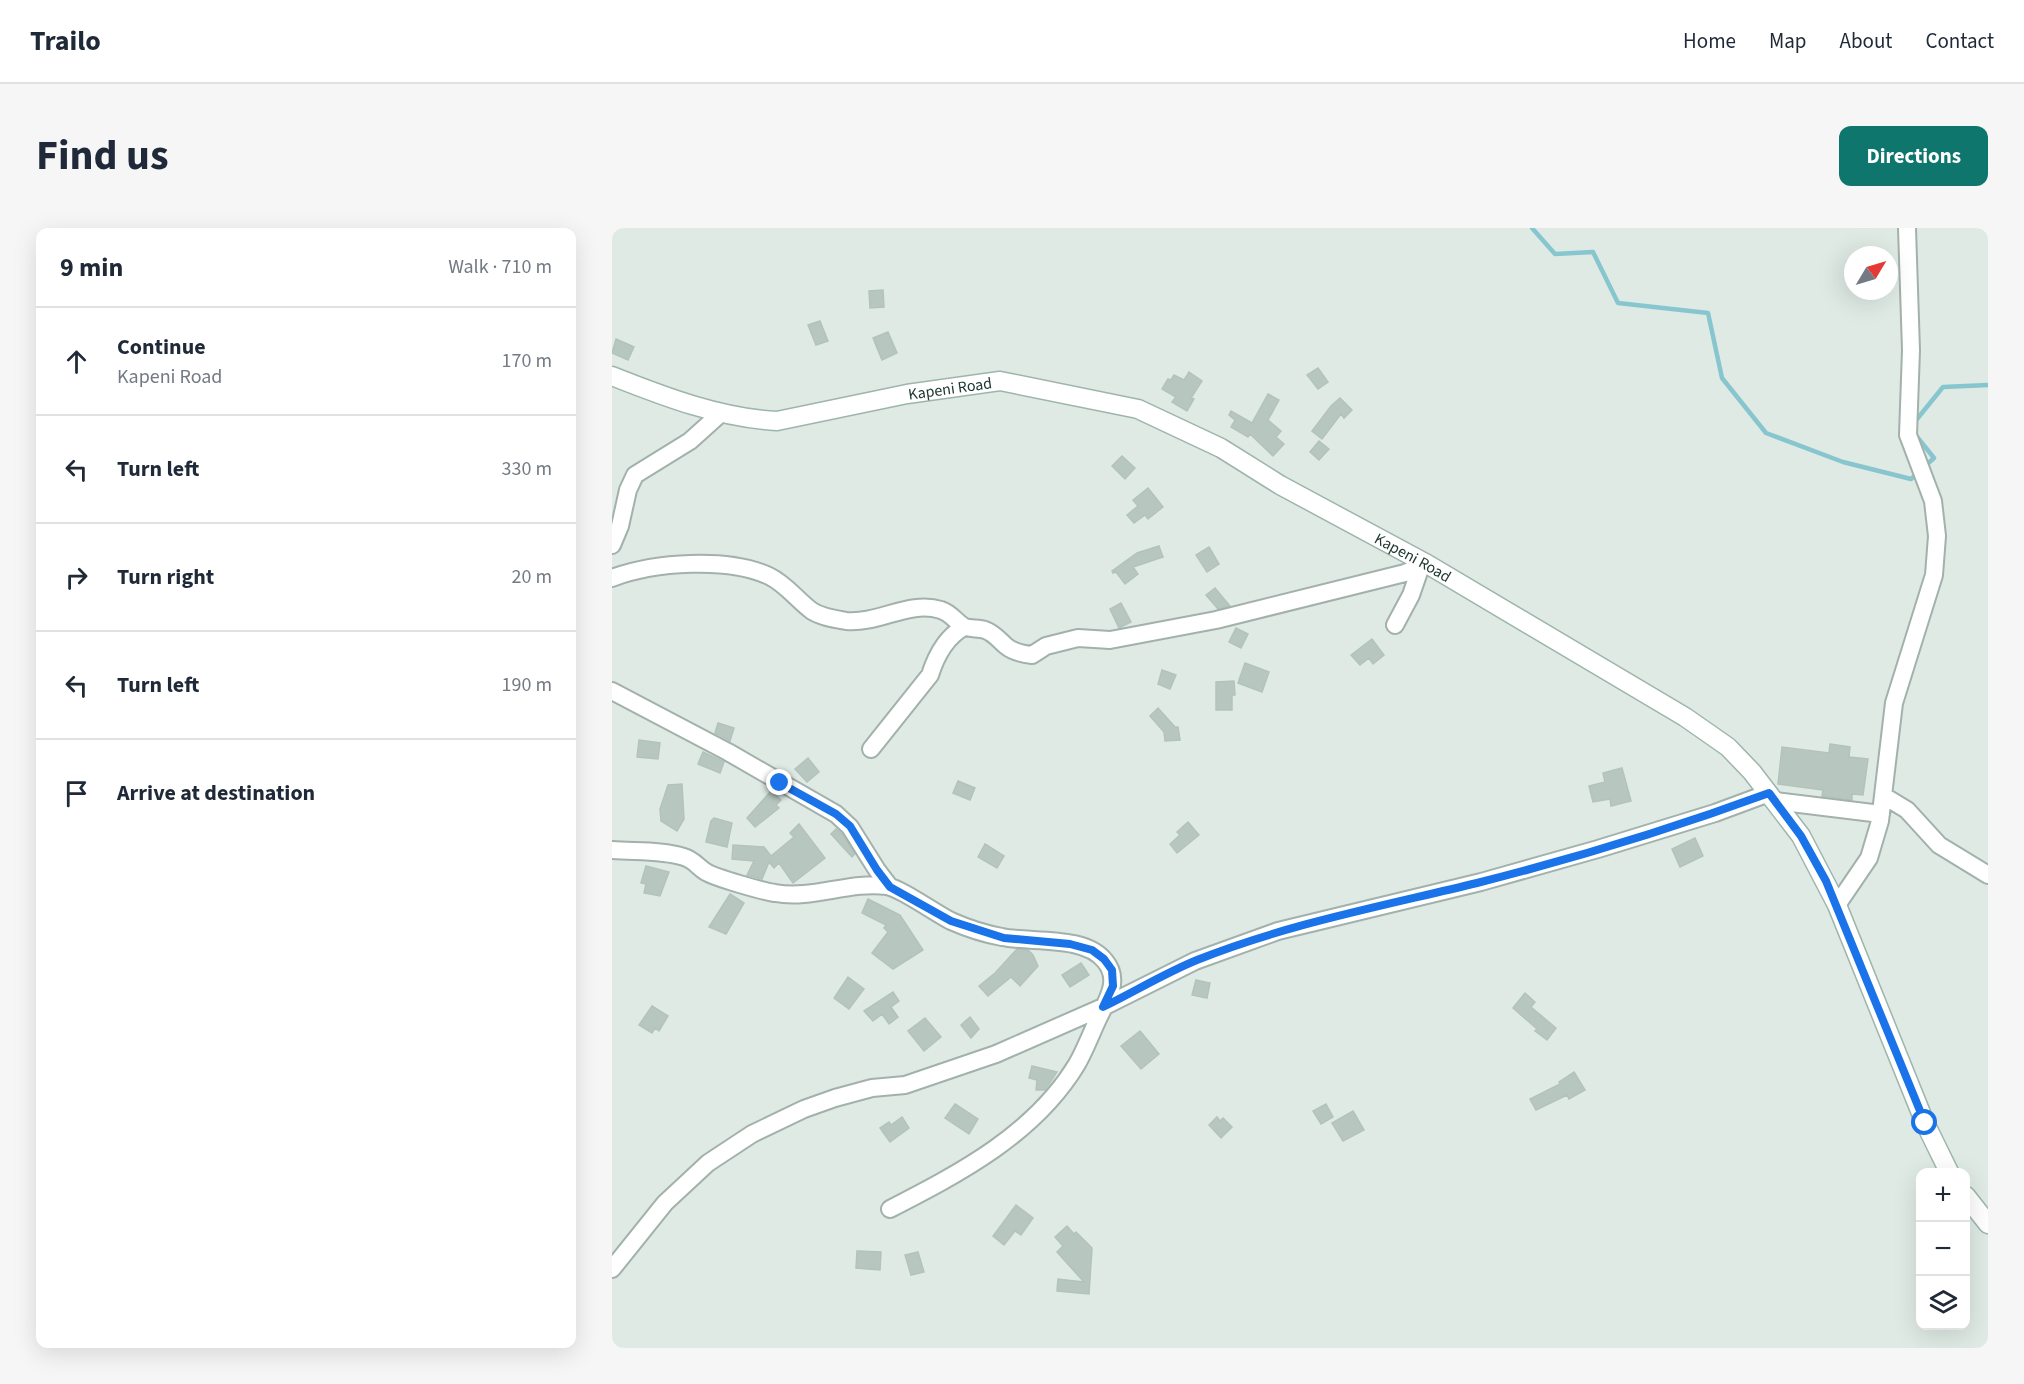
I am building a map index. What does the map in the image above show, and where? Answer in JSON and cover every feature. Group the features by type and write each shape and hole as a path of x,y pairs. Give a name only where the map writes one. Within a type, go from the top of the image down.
{"main road":[{"name":"Kapeni Road","path":"612,376 720,414 756,420 777,421 907,394 1000,381 1138,409 1221,448 1685,717 1728,747 1752,772 1801,836 1837,905 1925,1123 1947,1168"},
{"path":"1970,1202 1988,1224"}],"street":[{"path":"1837,905 1869,858 1884,796 1894,703 1934,575 1937,536 1934,501 1908,435 1911,350 1907,228"},
{"path":"612,545 620,526 628,489 635,475 690,441 720,414"},
{"path":"612,578 644,568 669,565 738,567 769,576 791,591 813,612 830,618 849,621 868,620 924,607 954,616 964,627 987,631 998,637 1008,648 1032,655 1046,646 1078,638 1110,640 1216,620 1405,573 1424,565"},
{"path":"1395,625 1424,565"},
{"path":"871,749 930,675 934,663 948,640 964,627"},
{"path":"612,691 728,752 836,814 850,826 890,887"},
{"path":"1884,796 1907,810 1939,845 1988,875"},
{"path":"612,1269 665,1203 708,1163 752,1134 835,1098 872,1088 905,1085 996,1054 1103,1007 1195,961 1278,931 1481,882 1772,797 1881,814"},
{"path":"612,850 674,854 696,862 706,872 773,893 791,896 871,885 890,887 951,921 978,931 1004,938 1070,944 1092,950 1104,959 1112,970 1113,986 1077,1064 1045,1107 1019,1131 969,1166 890,1209"}],"building":[{"path":"883,290 884,307 870,308 869,291"},
{"path":"820,321 828,341 816,345 808,325"},
{"path":"888,332 897,353 882,360 873,338"},
{"path":"616,339 634,347 628,360 612,353"},
{"path":"1318,368 1328,382 1318,389 1307,375"},
{"path":"1189,372 1202,381 1191,398 1194,399 1187,411 1172,402 1176,397 1162,389 1168,379 1171,380 1174,375 1184,380"},
{"path":"1268,394 1279,400 1268,420 1281,431 1276,437 1284,444 1273,456 1250,434 1248,437 1231,427 1235,420 1229,415 1231,411 1252,423"},
{"path":"1340,398 1352,410 1344,418 1341,414 1322,439 1312,431"},
{"path":"1319,441 1329,449 1319,460 1310,452"},
{"path":"1122,456 1135,468 1125,479 1112,466"},
{"path":"1148,488 1163,507 1148,519 1145,515 1134,523 1127,515 1138,506 1133,500"},
{"path":"1159,546 1163,557 1133,567 1138,574 1125,584 1116,572 1113,573 1112,571 1137,553"},
{"path":"1209,547 1219,564 1207,572 1196,555"},
{"path":"1215,588 1230,606 1218,609 1206,595"},
{"path":"1121,603 1131,622 1119,628 1110,609"},
{"path":"1236,628 1248,634 1241,648 1229,642"},
{"path":"1372,639 1384,655 1373,664 1369,658 1360,665 1351,655"},
{"path":"1245,663 1269,672 1262,692 1238,683"},
{"path":"1162,670 1176,675 1170,689 1158,684"},
{"path":"1234,681 1235,695 1232,695 1232,710 1216,710 1216,682"},
{"path":"1158,708 1175,727 1178,727 1180,740 1165,741 1164,732 1150,716"},
{"path":"718,723 734,728 730,741 715,733"},
{"path":"639,740 660,743 658,759 637,757"},
{"path":"1830,744 1850,747 1849,757 1868,759 1863,795 1852,794 1852,800 1822,796 1823,790 1778,784 1782,747 1829,753"},
{"path":"703,752 724,762 720,773 698,764"},
{"path":"808,758 819,772 807,782 795,769"},
{"path":"1622,768 1631,801 1611,806 1610,799 1593,802 1589,786 1605,782 1603,773"},
{"path":"958,781 975,788 970,800 953,793"},
{"path":"682,784 684,819 677,831 661,821 660,809 668,785"},
{"path":"771,791 781,800 776,805 779,808 755,827 747,818"},
{"path":"714,818 732,823 727,847 706,842 711,821"},
{"path":"1188,822 1199,835 1177,853 1170,844 1180,835 1177,832"},
{"path":"799,824 825,858 793,883 779,863 774,868 769,862 762,879 747,875 754,861 732,859 733,845 764,847 771,856 794,837 790,833"},
{"path":"836,829 855,854 852,857 831,834"},
{"path":"1695,838 1703,856 1680,867 1672,849"},
{"path":"985,844 1004,856 997,868 978,857"},
{"path":"646,866 669,872 660,896 644,893 646,884 641,883"},
{"path":"730,894 744,903 726,934 709,927"},
{"path":"868,899 900,915 923,950 893,969 872,953 888,932 884,928 886,925 862,913"},
{"path":"1017,949 1028,950 1038,966 1020,986 1011,977 988,996 979,986 995,973"},
{"path":"1081,963 1089,975 1070,987 1062,975"},
{"path":"848,977 864,989 849,1009 834,998"},
{"path":"1196,980 1210,983 1207,998 1192,995"},
{"path":"893,992 899,1001 891,1007 898,1017 889,1024 882,1014 873,1021 864,1011"},
{"path":"1525,993 1535,1002 1531,1007 1556,1028 1547,1040 1513,1008"},
{"path":"652,1006 668,1016 659,1031 655,1028 652,1033 639,1025"},
{"path":"970,1017 979,1029 971,1038 961,1025"},
{"path":"925,1018 941,1037 924,1051 908,1031"},
{"path":"1140,1031 1159,1054 1141,1069 1121,1046"},
{"path":"1032,1066 1057,1072 1045,1090 1036,1090 1037,1080 1029,1078"},
{"path":"1574,1072 1585,1090 1569,1099 1567,1095 1536,1110 1530,1099 1560,1084 1559,1082"},
{"path":"955,1104 978,1119 969,1134 945,1118"},
{"path":"1326,1104 1333,1117 1321,1124 1313,1111"},
{"path":"1353,1111 1364,1130 1343,1141 1332,1123"},
{"path":"902,1117 909,1128 890,1142 880,1128 889,1122 891,1125"},
{"path":"1217,1117 1220,1121 1223,1118 1232,1127 1221,1138 1209,1125"},
{"path":"1016,1205 1033,1218 1021,1235 1015,1231 1004,1245 993,1236"},
{"path":"1067,1226 1092,1248 1089,1294 1057,1291 1058,1279 1084,1282 1057,1252 1063,1246 1055,1237"},
{"path":"857,1251 881,1252 880,1270 856,1268"},
{"path":"918,1252 924,1272 911,1275 905,1255"}],"waterway":[{"path":"1532,228 1555,254 1593,252 1618,303 1708,313 1722,378 1766,433 1843,462 1911,479 1918,473"},
{"path":"1913,424 1943,387 1988,385"},
{"path":"1914,433 1934,458 1924,467"}],"route":[{"path":"780,783 836,814 850,826 890,887 951,921 1004,938 1070,944 1092,950 1104,959 1112,970 1113,986 1103,1007 1195,961 1278,931 1481,882 1599,849 1715,813 1769,793 1801,836 1826,881 1925,1123"}]}
